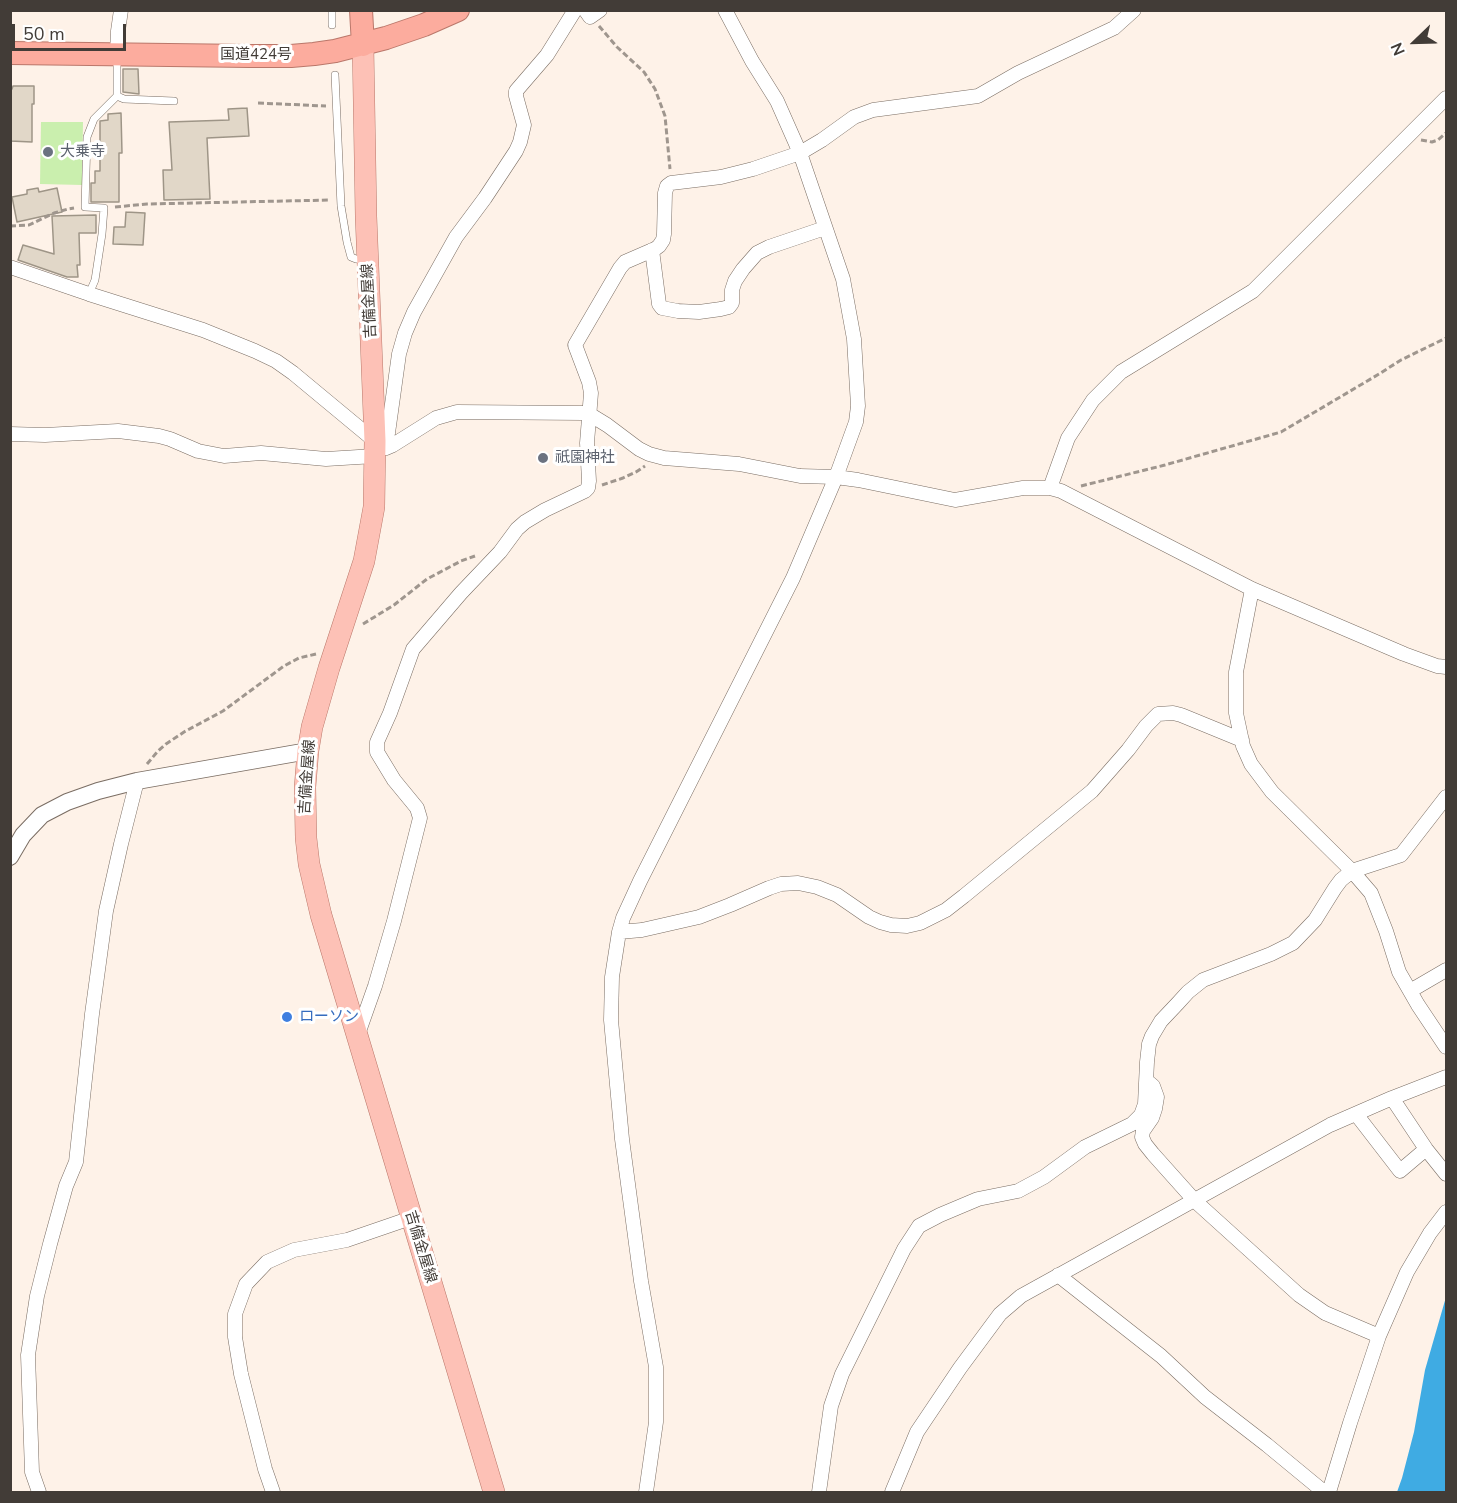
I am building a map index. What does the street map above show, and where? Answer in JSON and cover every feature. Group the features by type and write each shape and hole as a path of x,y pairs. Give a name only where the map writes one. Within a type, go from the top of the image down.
{"highway":[{"path":"361,10 363,45"},
{"name":"国道424号","path":"10,52 291,56 363,45 403,33 458,10"}],"main road":[{"name":"吉備金屋線","path":"363,45 368,260 376,448 374,507 369,543 317,707 308,751 305,814 309,864 321,915 494,1492"}],"street":[{"path":"117,54 120,10"},
{"path":"376,448 387,438 399,354 414,312 456,237 516,151 524,125 516,91 547,55 575,10"},
{"path":"646,1492 656,1422 656,1367 641,1281 624,1150 611,1020 612,977 619,932 640,880 793,578 836,477 856,422 858,406 854,339 843,279 800,153 777,101 752,61 725,10"},
{"path":"357,1037 378,975 420,818 417,808 394,780 377,752 377,742 413,649 500,552 517,529 525,522 588,488 587,443 591,393 575,345 625,262 659,246 663,240 667,186 671,183 721,177 800,153 854,117 873,110 978,96 1018,72 1114,28 1134,10"},
{"path":"1056,489 1068,438 1093,400 1121,372 1253,291 1446,98"},
{"path":"652,250 659,304 662,309 710,310 729,307 732,303 735,280 757,253 825,228"},
{"path":"10,267 230,339 276,361 293,373 376,448"},
{"path":"10,434 45,435 118,431 159,436 198,451 224,456 261,453 326,459 393,445 436,418 457,412 588,414 607,425 639,450 664,458 739,464 800,476 836,477 955,500 1023,488 1056,489 1252,589 1404,654 1446,667"},
{"path":"1252,589 1236,672 1236,713 1243,746 1251,764 1272,792 1352,871 1371,893 1399,972 1446,1047"},
{"path":"619,932 642,930 699,917 769,888 781,884 798,883 837,895 880,922 907,926 920,923 946,910 1092,791 1158,714 1181,715 1242,740"},
{"path":"10,857 23,836 42,815 67,802 137,781 308,751"},
{"path":"39,1492 32,1472 28,1355 37,1296 66,1185 76,1162 106,911 137,781"},
{"path":"819,1492 831,1406 842,1374 904,1249 919,1226 978,1199 1018,1191 1044,1177 1085,1147 1132,1124 1144,1109 1148,1052 1152,1036 1167,1014 1188,992 1203,980 1271,954 1301,937 1341,880 1352,871 1401,855 1446,797"},
{"path":"1410,991 1446,970"},
{"path":"894,1492 917,1432 1000,1314 1021,1296 1330,1125 1446,1077"},
{"path":"1147,1081 1155,1089 1157,1097 1152,1118 1143,1131 1142,1137 1153,1154 1195,1201 1299,1295 1326,1313 1379,1336"},
{"path":"1392,1098 1426,1149 1446,1173"},
{"path":"1356,1114 1400,1172 1426,1149"},
{"path":"1329,1492 1379,1336 1407,1272 1430,1233 1446,1212"},
{"path":"273,1492 244,1385 235,1337 235,1314 246,1284 267,1262 294,1250 347,1239 411,1218"},
{"path":"1058,1275 1161,1356 1205,1397 1324,1492"}],"lane":[{"path":"332,10 332,25"},
{"path":"89,294 94,280 104,208 85,207 87,137 93,121 117,96 117,54"},
{"path":"335,75 341,200 347,242 351,256 368,260"},
{"path":"117,96 124,99 174,101"}],"path":[{"path":"592,13 617,47 644,72 655,89 665,116 671,183"},
{"path":"258,103 337,106"},
{"path":"1412,132 1419,139 1432,142 1446,134"},
{"path":"104,208 147,204 341,200"},
{"path":"10,226 29,225 68,209 85,207"},
{"path":"1056,489 1165,465 1281,432 1401,360 1446,338"},
{"path":"588,488 614,482 664,458"},
{"path":"137,781 150,760 166,744 223,711 284,666 299,658 336,646 427,579 461,561 506,543"}],"green space":[{"path":"41,122 83,122 82,185 40,184"}],"water":[{"path":"1446,1297 1446,1492 1397,1492 1414,1432 1425,1370"}],"building":[{"path":"123,69 138,69 139,94 123,92"},
{"path":"13,86 34,86 32,142 10,141 10,89"},
{"path":"247,108 249,136 207,138 210,199 164,200 163,170 172,170 169,122 229,120 228,109"},
{"path":"121,113 122,153 119,153 119,202 91,202 91,183 95,183 95,171 100,171 100,121 108,120 108,114"},
{"path":"38,188 39,192 57,188 62,212 17,222 12,197 27,194 27,190"},
{"path":"126,212 145,213 143,245 113,244 114,227 125,227"},
{"path":"96,215 96,233 79,233 78,277 67,277 18,260 23,245 54,254 52,216"}],"place":[{"name":"大乗寺","path":"48,152"},
{"name":"祇園神社","path":"543,458"},
{"name":"ローソン","path":"287,1017"}]}
